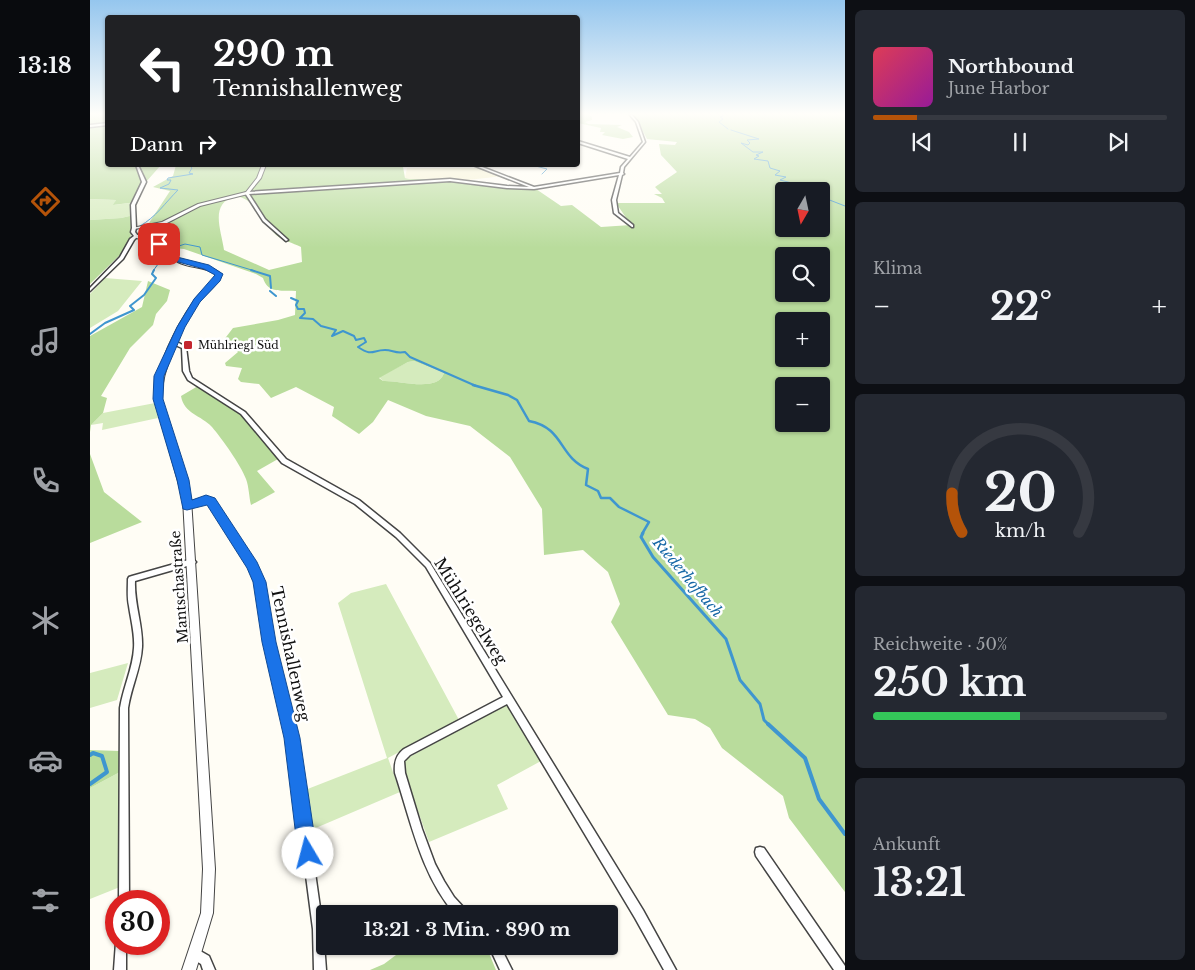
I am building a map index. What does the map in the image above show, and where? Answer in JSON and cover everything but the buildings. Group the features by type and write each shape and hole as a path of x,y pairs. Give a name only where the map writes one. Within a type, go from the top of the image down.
{"street":[{"path":"629,158 615,194 614,207 618,215 632,226"},
{"path":"90,290 122,258 132,239 136,236 133,234 132,205 144,182 138,167"},
{"path":"247,193 259,178 263,167"},
{"path":"479,167 533,188"},
{"path":"134,228 163,223 199,205 247,193 450,180 533,188 622,174"},
{"path":"247,193 264,220 286,240"},
{"name":"Mantschastraße","path":"136,236 171,251 174,258 206,267 217,272 219,276 189,312 159,376 157,393 183,480 192,562 209,869 207,913 189,970"},
{"name":"Mühlriegelweg","path":"175,343 184,346 186,370 190,378 243,413 284,461 357,502 411,546 432,570 639,914 670,970"},
{"name":"Tennishallenweg","path":"187,506 206,500 211,501 252,566 259,582 269,642 292,738 318,929 320,970"},
{"path":"124,890 124,708 125,693 138,648 130,596 132,579 192,562"},
{"path":"454,905 446,895 436,874 400,773 399,764 403,754 406,752 508,698"},
{"path":"760,852 841,970"},
{"path":"195,954 205,960 209,970"},
{"path":"120,970 121,955"},
{"path":"498,955 506,970"}],"shaded area":[{"path":"407,168 480,168 503,176 468,180 409,179 405,178"}],"green space":[{"path":"90,158 105,158 105,167 159,167 138,191 137,202 113,205 116,200 90,199"},
{"path":"664,158 845,158 845,892 789,818 783,796 722,748 710,728 695,719 668,715 611,622 620,604 608,572 583,550 544,555 542,509 510,457 470,426 426,416 388,400 373,422 359,434 332,416 334,407 296,387 271,398 259,384 241,382 238,379 242,368 226,366 225,363 238,352 223,341 233,328 295,315 296,291 272,289 268,287 263,278 256,274 184,249 173,248 171,228 164,224 149,223 170,191 153,187 173,176 175,167 403,167 405,178 409,179 438,179 507,188 536,189 561,206 572,205 601,227 631,225 616,203 665,203 662,198 654,194 662,194 655,187 677,172","holes":["236,196 249,202 276,235 301,247 302,262 269,270 224,250 219,226 220,211 222,204","414,361 444,373 434,383 426,384 383,381 379,378 408,362"]},
{"path":"90,199 116,200 114,205 137,202 134,215 121,218 90,220"},
{"path":"134,215 129,246 90,284 90,220 121,218"},
{"path":"105,278 142,281 118,311 90,328 90,294"},
{"path":"148,281 170,290 167,301 156,314 153,325 130,348 101,396 107,398 103,413 91,425 90,432 90,336 142,307"},
{"path":"414,361 444,373 434,383 426,384 383,381 379,377 408,362"},
{"path":"198,386 241,415 278,459 257,471 275,492 251,505 246,479 231,452 212,427 189,411 183,402 181,396"},
{"path":"155,403 158,418 102,430 103,423 91,425 103,413"},
{"path":"90,454 104,492 142,522 90,543"},
{"path":"386,584 459,720 388,758 400,792 311,830 305,790 387,758 338,603 351,593"},
{"path":"128,663 117,700 90,708 90,673"},
{"path":"504,705 509,705 541,761 497,785 508,809 429,842 404,772 404,760"},
{"path":"90,750 120,751 120,772 90,788"},
{"path":"120,772 120,887 105,890 105,893 90,899 90,788"},
{"path":"396,955 490,955 496,970 370,970 384,964"}],"waterway":[{"path":"755,158 768,161 770,168 780,171 775,175 786,177 780,180 788,182"},
{"path":"140,226 156,214 178,190 160,188 169,184 171,180 167,180 168,178 193,174 189,173 191,167"},
{"path":"540,167 547,169 542,174"},
{"path":"830,200 845,206"},
{"path":"138,228 135,233 142,236 154,235 160,242 179,246"},
{"name":"Riederhofbach","path":"179,246 185,244 200,247 202,255 255,271"},
{"path":"153,271 161,260 179,246"},
{"path":"90,334 105,323 134,310 130,306 144,295 156,278 152,274 154,270"},
{"name":"Riederhofbach","path":"251,270 270,276 271,288"},
{"name":"Riederhofbach","path":"270,291 276,296"},
{"name":"Riederhofbach","path":"291,298 298,301 296,305 298,309 304,309 305,313 300,318 313,319 321,326 336,330 332,336 343,331 354,336 356,340 364,338 366,342 358,347 370,352 385,350 399,353 405,352 410,357 475,386"},
{"name":"Riederhofbach","path":"475,386 508,395 517,400 529,421 549,430 556,436 571,457 578,464 588,469 586,485 598,491 601,498 610,498 619,507 649,522 642,534"},
{"name":"Riederhofbach","path":"643,533 641,537 653,557 726,639 740,680 760,704 764,720 768,724"},
{"name":"Riederhofbach","path":"768,724 805,758 819,799 845,834"},
{"path":"90,755 93,753 102,756 107,772 90,784"}],"place":[{"name":"Mühlriegl Süd","path":"188,345"}],"route":[{"path":"159,244 169,248 174,258 179,261 206,267 219,274 185,318 159,376 158,399 183,480 187,506 206,500 211,501 252,566 259,582 269,642 292,738 308,853"}]}
